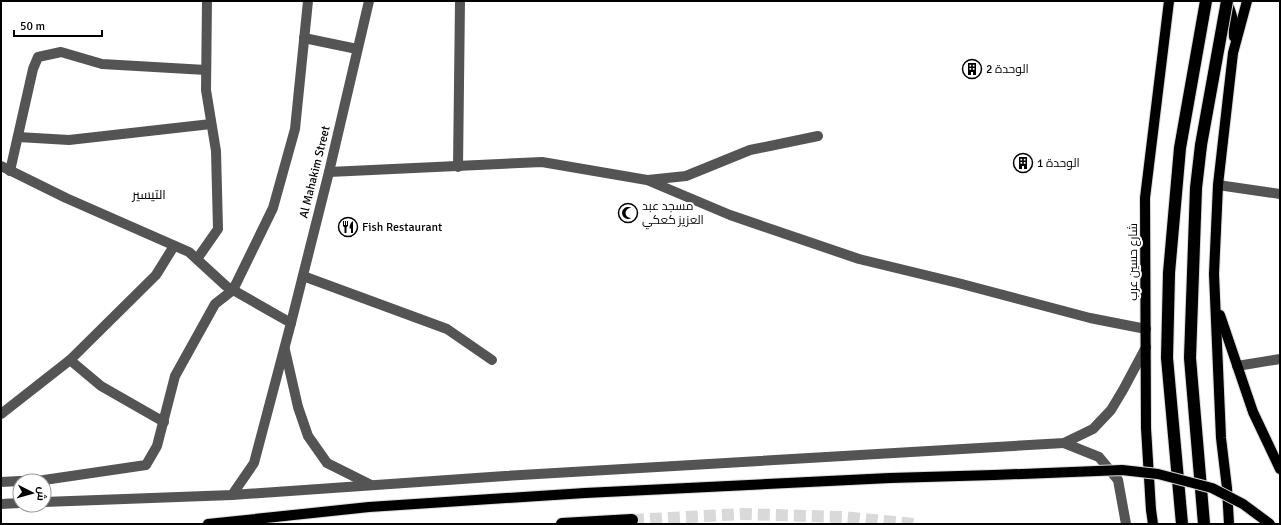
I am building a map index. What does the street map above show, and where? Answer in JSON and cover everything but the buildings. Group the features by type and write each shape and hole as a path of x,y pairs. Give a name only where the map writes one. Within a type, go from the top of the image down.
{"highway":[{"path":"1182,524 1166,358 1169,273 1180,148 1206,1"},
{"path":"1204,524 1190,358 1196,188 1201,145 1226,1"},
{"path":"562,524 632,520"}],"main road":[{"name":"شارع حسين عرب","path":"1153,524 1146,428 1146,198 1169,1"},
{"path":"1226,1 1234,27 1233,53 1218,185 1214,274 1221,438 1227,488 1229,524"},
{"path":"1233,53 1247,1"},
{"path":"1216,304 1253,412 1280,469"},
{"path":"208,524 369,507 586,492 882,478 1122,470 1158,474 1212,488 1243,504 1270,524"}],"street":[{"path":"197,260 218,229 216,152 206,90 207,1"},
{"path":"52,479 146,465 157,446 175,376 215,304 233,290 273,208 295,128 308,1"},
{"name":"Al Mahakim Street","path":"232,495 254,463 285,348 329,172 369,1"},
{"path":"458,167 460,1"},
{"path":"304,38 358,49"},
{"path":"206,70 102,64 61,52 38,57 33,69 18,137 6,168 66,198 189,252 226,286 291,323"},
{"path":"18,137 69,140 211,124"},
{"path":"647,180 686,176 750,150 818,136"},
{"path":"329,172 542,162 647,180 730,215 858,259 958,283 1090,318 1146,329"},
{"path":"1218,185 1280,194"},
{"path":"1,414 70,360 156,275 174,246"},
{"path":"303,276 447,329 492,360"},
{"path":"285,348 298,407 308,436 327,463 371,485"},
{"path":"52,502 232,495 764,460 1064,443 1093,429 1111,410 1146,348"},
{"path":"1237,366 1280,358"},
{"path":"70,360 101,386 164,422"},
{"path":"1064,443 1099,456 1118,480 1126,524"},
{"path":"1,482 12,481"},
{"path":"1,504 12,504"}],"tunnel":[{"path":"632,520 742,514 842,517 915,524"}],"place":[{"name":"الوحدة 2","path":"972,69"},
{"name":"الوحدة 1","path":"1023,163"},
{"name":"مسجد عبد العزيز كعكي","path":"628,213"},
{"name":"Fish Restaurant","path":"348,227"}],"district":[{"name":"التيسير","path":"149,195"}]}
